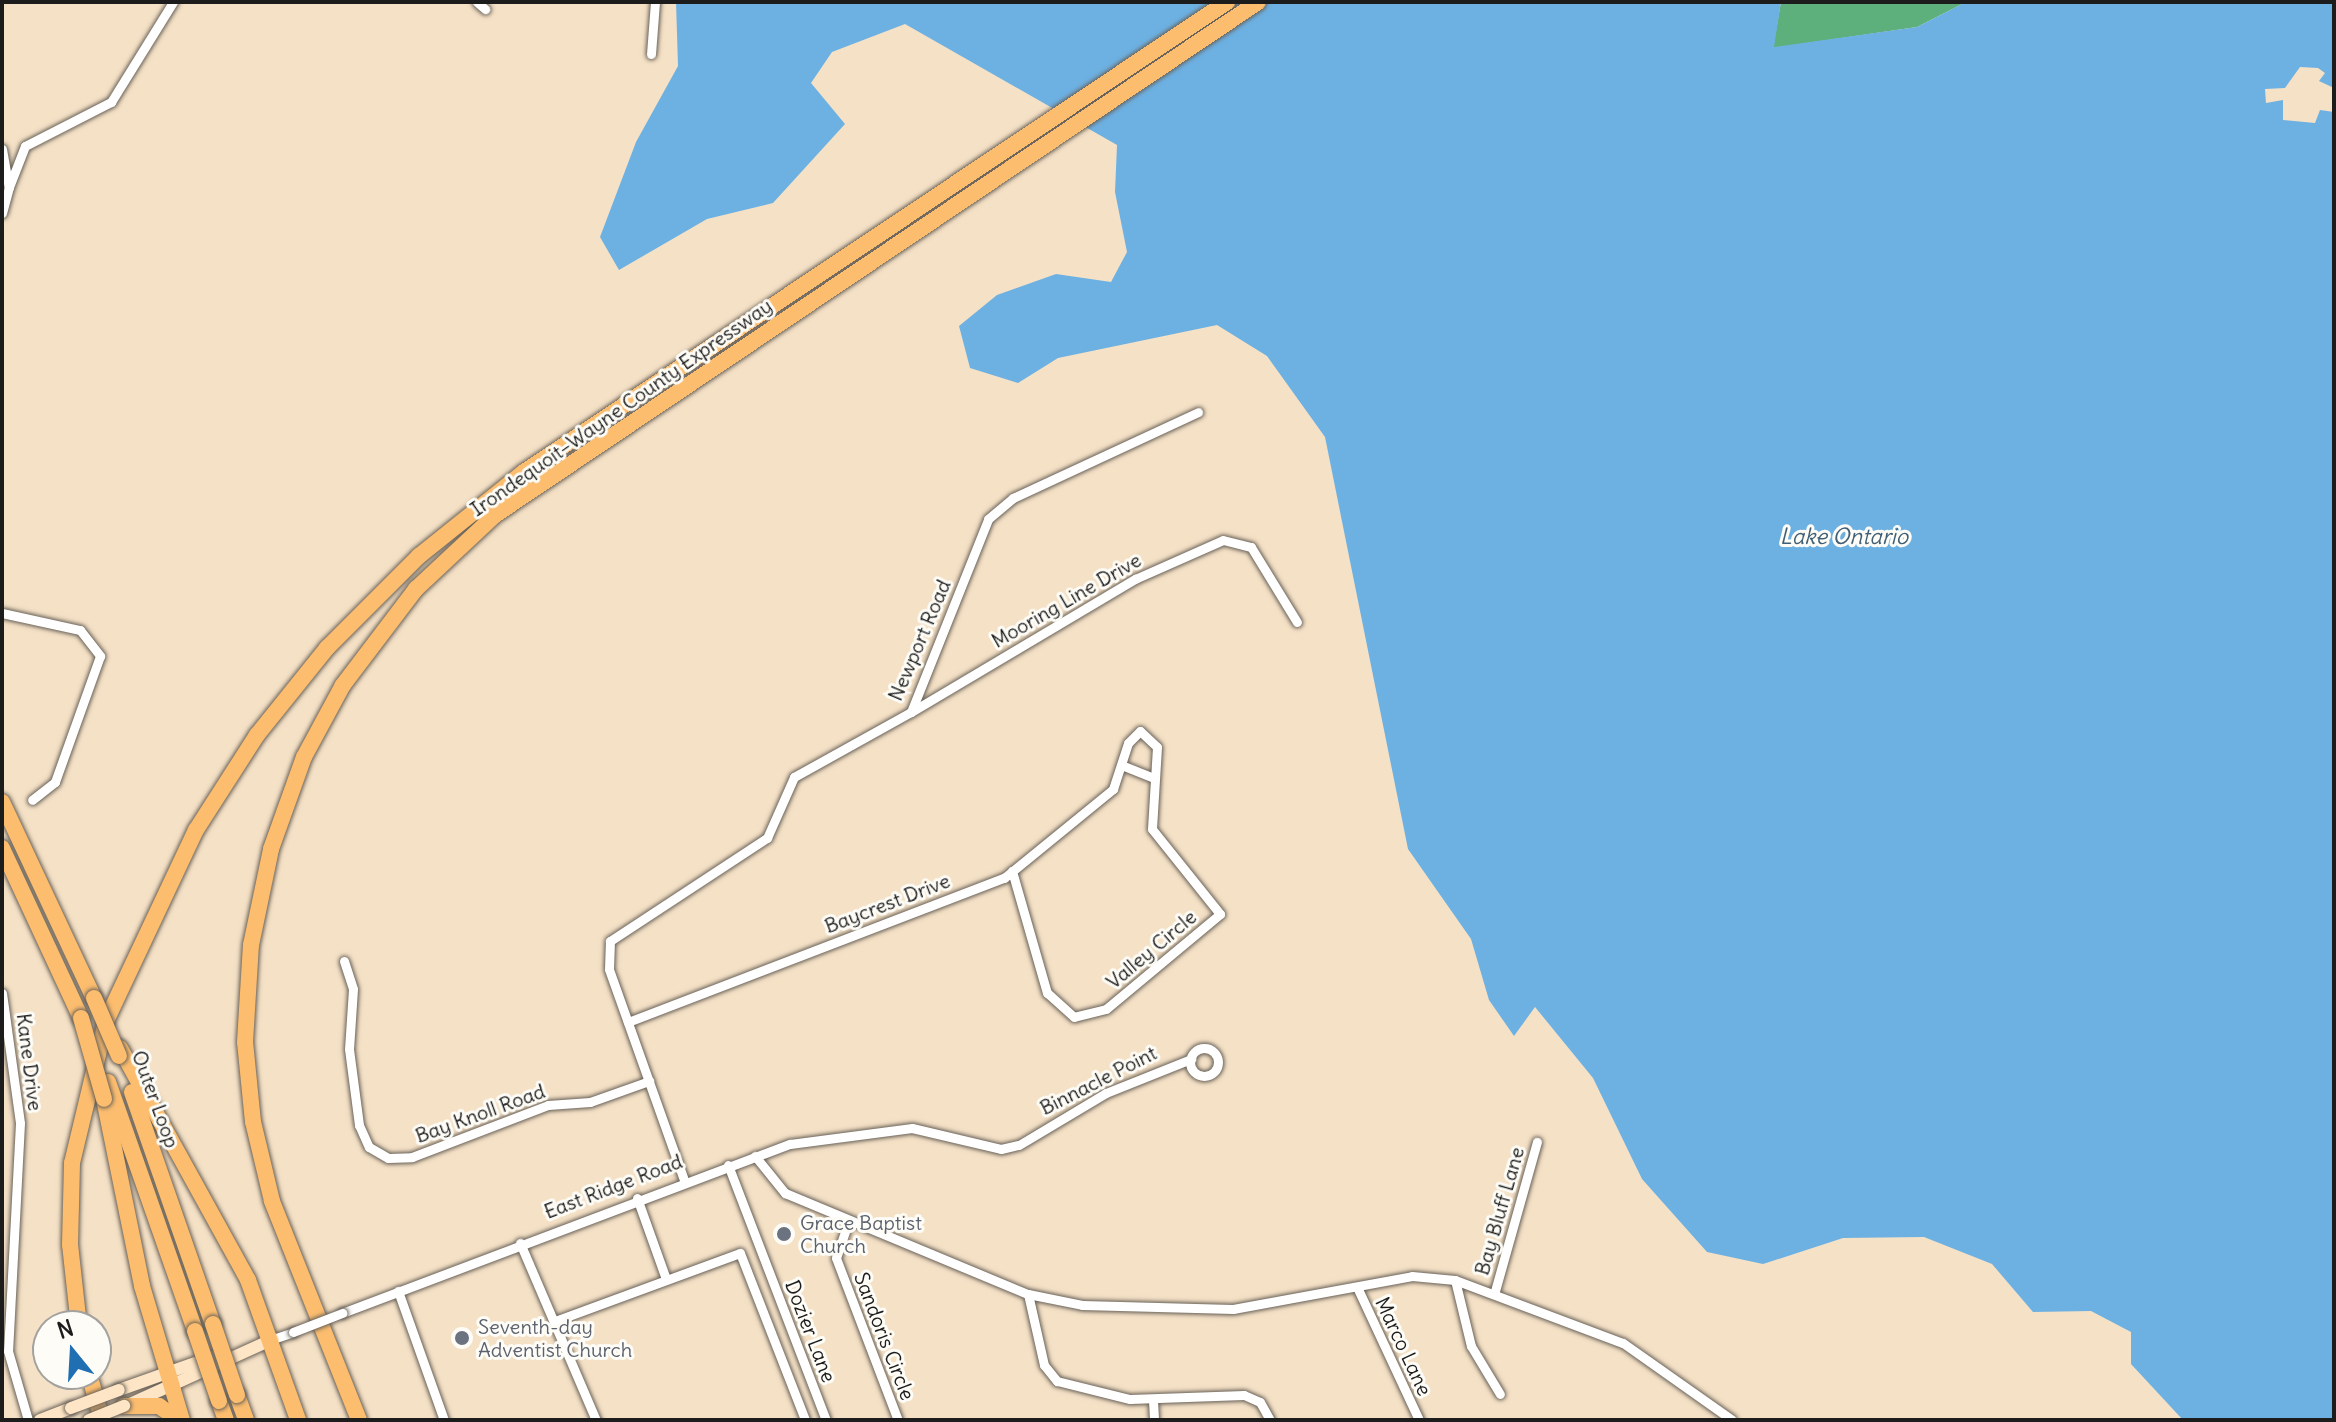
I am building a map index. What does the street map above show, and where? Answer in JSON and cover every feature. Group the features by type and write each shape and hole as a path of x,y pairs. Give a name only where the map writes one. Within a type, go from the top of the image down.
{"highway":[{"path":"980,177 1227,2"},
{"name":"Irondequoit–Wayne County Expressway","path":"77,1310 69,1228 77,1131 96,1052 138,944 230,775 356,616 411,563 537,463 1258,2"},
{"name":"Irondequoit–Wayne County Expressway","path":"357,1417 272,1201 247,1075 250,953 280,818 326,714 396,611 446,557 566,464 980,177"},
{"name":"Outer Loop","path":"2,802 120,1052 246,1420"},
{"name":"Outer Loop","path":"2,848 108,1082 226,1420"},
{"path":"81,1018 104,1099 167,1380 181,1420"},
{"path":"120,1052 244,1272 273,1339 298,1420"},
{"path":"94,1390 102,1420"},
{"path":"122,1398 159,1406 181,1420"}],"main road":[{"name":"East Ridge Road","path":"40,1420 71,1408 122,1398 273,1339"},
{"name":"East Ridge Road","path":"89,1420 122,1398"}],"street":[{"path":"2,213 25,146 111,102 173,2"},
{"path":"651,54 655,2"},
{"path":"2,149 9,187"},
{"name":"Newport Road","path":"684,1180 607,959 615,935 767,838 794,777 911,712 988,519 1013,498 1198,412"},
{"name":"Mooring Line Drive","path":"911,712 1135,579 1223,540 1251,547 1297,622"},
{"path":"2,613 80,630 100,656 55,782 32,800"},
{"name":"Baycrest Drive","path":"628,1022 1012,871 1113,789 1124,766 1133,733 1149,732 1156,740"},
{"name":"Valley Circle","path":"1012,871 1051,1002 1074,1017 1106,1009 1220,914 1152,829 1156,740"},
{"path":"1124,766 1154,778"},
{"name":"Bay Knoll Road","path":"344,961 353,989 349,1049 356,1114 365,1141 388,1158 412,1157 548,1105 590,1102 649,1081"},
{"name":"Kane Drive","path":"2,993 20,1123 8,1351 28,1420"},
{"name":"Binnacle Point","path":"979,1144 1019,1145 1106,1093 1191,1059"},
{"name":"East Ridge Road","path":"273,1339 684,1180 805,1141 912,1128 979,1144"},
{"name":"Bay Bluff Lane","path":"1495,1291 1537,1142"},
{"path":"755,1156 785,1193 1028,1294 1124,1311 1184,1312 1287,1304 1412,1276 1455,1280 1495,1291 1623,1343 1732,1420"},
{"name":"Dozier Lane","path":"728,1165 826,1420"},
{"path":"637,1198 666,1279"},
{"name":"Sandoris Circle","path":"849,1220 837,1250 839,1267 898,1420"},
{"path":"520,1243 596,1420"},
{"path":"555,1321 740,1253 805,1420"},
{"path":"1455,1280 1471,1346 1500,1394"},
{"name":"Marco Lane","path":"1357,1287 1419,1420"},
{"path":"398,1291 444,1420"},
{"path":"1028,1294 1051,1377 1153,1400 1244,1395 1260,1402 1270,1420"},
{"path":"1153,1400 1154,1420"}],"green space":[{"path":"1781,2 1966,2 1917,27 1773,48"}],"water":[{"name":"Lake Ontario","path":"676,2 1781,2 1774,47 1917,27 1966,2 2334,2 2334,88 2319,81 2325,73 2318,68 2300,67 2285,88 2265,89 2266,103 2283,100 2283,120 2315,123 2320,110 2334,112 2334,1420 2183,1420 2131,1364 2131,1332 2091,1311 2033,1312 1992,1264 1924,1237 1843,1238 1763,1264 1707,1252 1642,1179 1593,1078 1535,1007 1514,1036 1489,1000 1471,939 1408,849 1325,437 1267,356 1217,325 1058,358 1018,383 970,368 959,326 997,295 1056,274 1111,282 1127,252 1115,192 1117,145 905,24 832,52 811,83 845,124 773,203 707,219 619,270 600,237 636,142 678,66"}],"place":[{"name":"Grace Baptist Church","path":"784,1234"},
{"name":"Seventh-day Adventist Church","path":"462,1338"}]}
